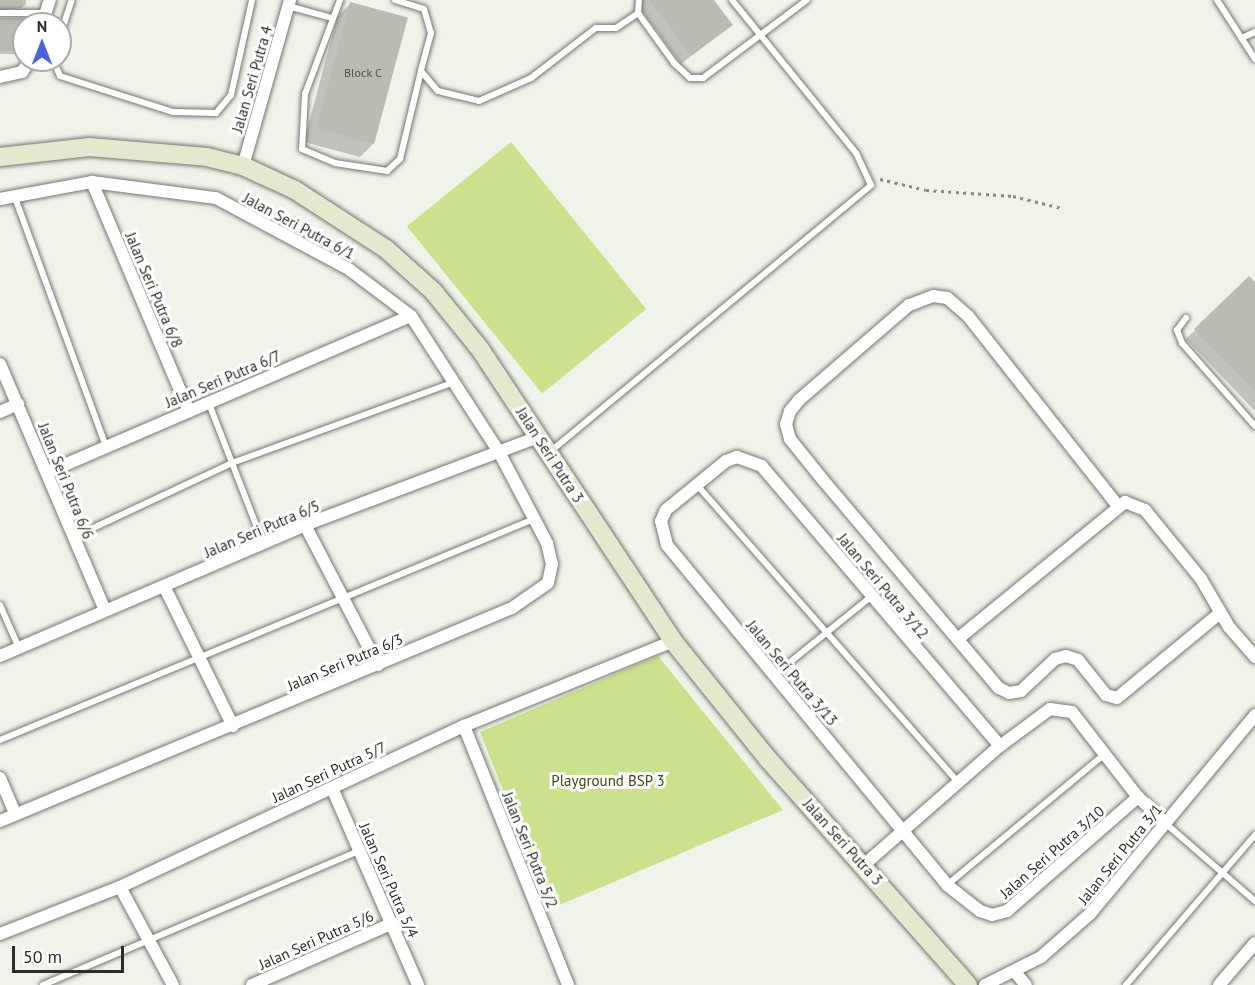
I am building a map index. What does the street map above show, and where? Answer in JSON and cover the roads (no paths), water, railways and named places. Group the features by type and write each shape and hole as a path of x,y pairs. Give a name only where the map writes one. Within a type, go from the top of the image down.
{"street":[{"name":"Jalan Seri Putra 4","path":"243,166 289,3"},
{"path":"0,77 22,72"},
{"name":"Jalan Seri Putra 3","path":"0,157 89,147 154,150 243,166 296,190 386,249 433,291 480,349 674,641 768,759 865,864 968,985"},
{"name":"Jalan Seri Putra 6/1","path":"0,199 92,182 216,198 351,270 411,316 499,452"},
{"name":"Jalan Seri Putra 6/8","path":"92,182 188,409"},
{"path":"1118,506 959,306 947,298 933,296 909,305 799,400 786,424 790,439 999,688 1009,693 1021,691 1055,659 1066,656 1078,660 1106,695 1117,698 1220,613"},
{"name":"Jalan Seri Putra 6/7","path":"48,472 188,409 411,316"},
{"name":"Jalan Seri Putra 6/6","path":"0,364 105,610"},
{"path":"0,412 18,404"},
{"name":"Jalan Seri Putra 6/5","path":"0,656 105,610 165,588 305,525 538,437"},
{"name":"Jalan Seri Putra 6/3","path":"0,822 512,608 548,583 552,564 534,519 499,452"},
{"name":"Jalan Seri Putra 3/13","path":"737,457 696,484 666,510 661,521 667,545 947,885 980,911"},
{"name":"Jalan Seri Putra 3/12","path":"737,457 762,465 1000,746"},
{"path":"959,638 1118,506 1135,503 1145,510 1201,579 1220,613 1255,657"},
{"path":"305,525 378,665"},
{"path":"165,588 233,726"},
{"name":"Jalan Seri Putra 5/7","path":"0,934 120,887 464,726 674,641"},
{"path":"865,864 1039,714 1061,708 1072,712 1138,797 1165,822"},
{"name":"Jalan Seri Putra 3/1","path":"985,985 1041,957 1090,914 1255,715"},
{"name":"Jalan Seri Putra 5/2","path":"464,726 568,985"},
{"path":"0,778 15,814"},
{"name":"Jalan Seri Putra 5/4","path":"332,788 393,923 418,985"},
{"name":"Jalan Seri Putra 3/10","path":"980,911 992,915 1013,907 1138,797"},
{"path":"120,887 172,985"},
{"name":"Jalan Seri Putra 5/6","path":"252,985 393,923"},
{"path":"1224,983 1255,943"},
{"path":"1015,972 1026,985"}],"lane":[{"path":"58,72 60,76 173,112 216,113 231,94 252,0"},
{"path":"340,0 305,94 302,149 335,163 387,171 400,159 431,33 424,9 395,0"},
{"path":"639,0 638,13 674,63 690,78 703,78 807,0"},
{"path":"549,453 871,185 856,153 732,0"},
{"path":"1217,0 1255,59"},
{"path":"289,3 332,18"},
{"path":"421,71 438,91 479,101 531,78 596,28 616,28 638,13"},
{"path":"1242,38 1255,32"},
{"path":"14,195 106,447"},
{"path":"1186,318 1177,330 1182,344 1255,426"},
{"path":"73,537 232,463 454,382"},
{"path":"208,401 263,543"},
{"path":"696,484 958,782"},
{"path":"0,740 200,658 342,596 534,519"},
{"path":"774,675 828,634 872,596"},
{"path":"0,605 19,648"},
{"path":"947,885 1106,754"},
{"path":"1165,822 1255,901"},
{"path":"1126,985 1255,835"},
{"path":"43,985 149,938 359,851"}],"park label":[{"name":"Playground BSP 3","path":"608,781"}]}
